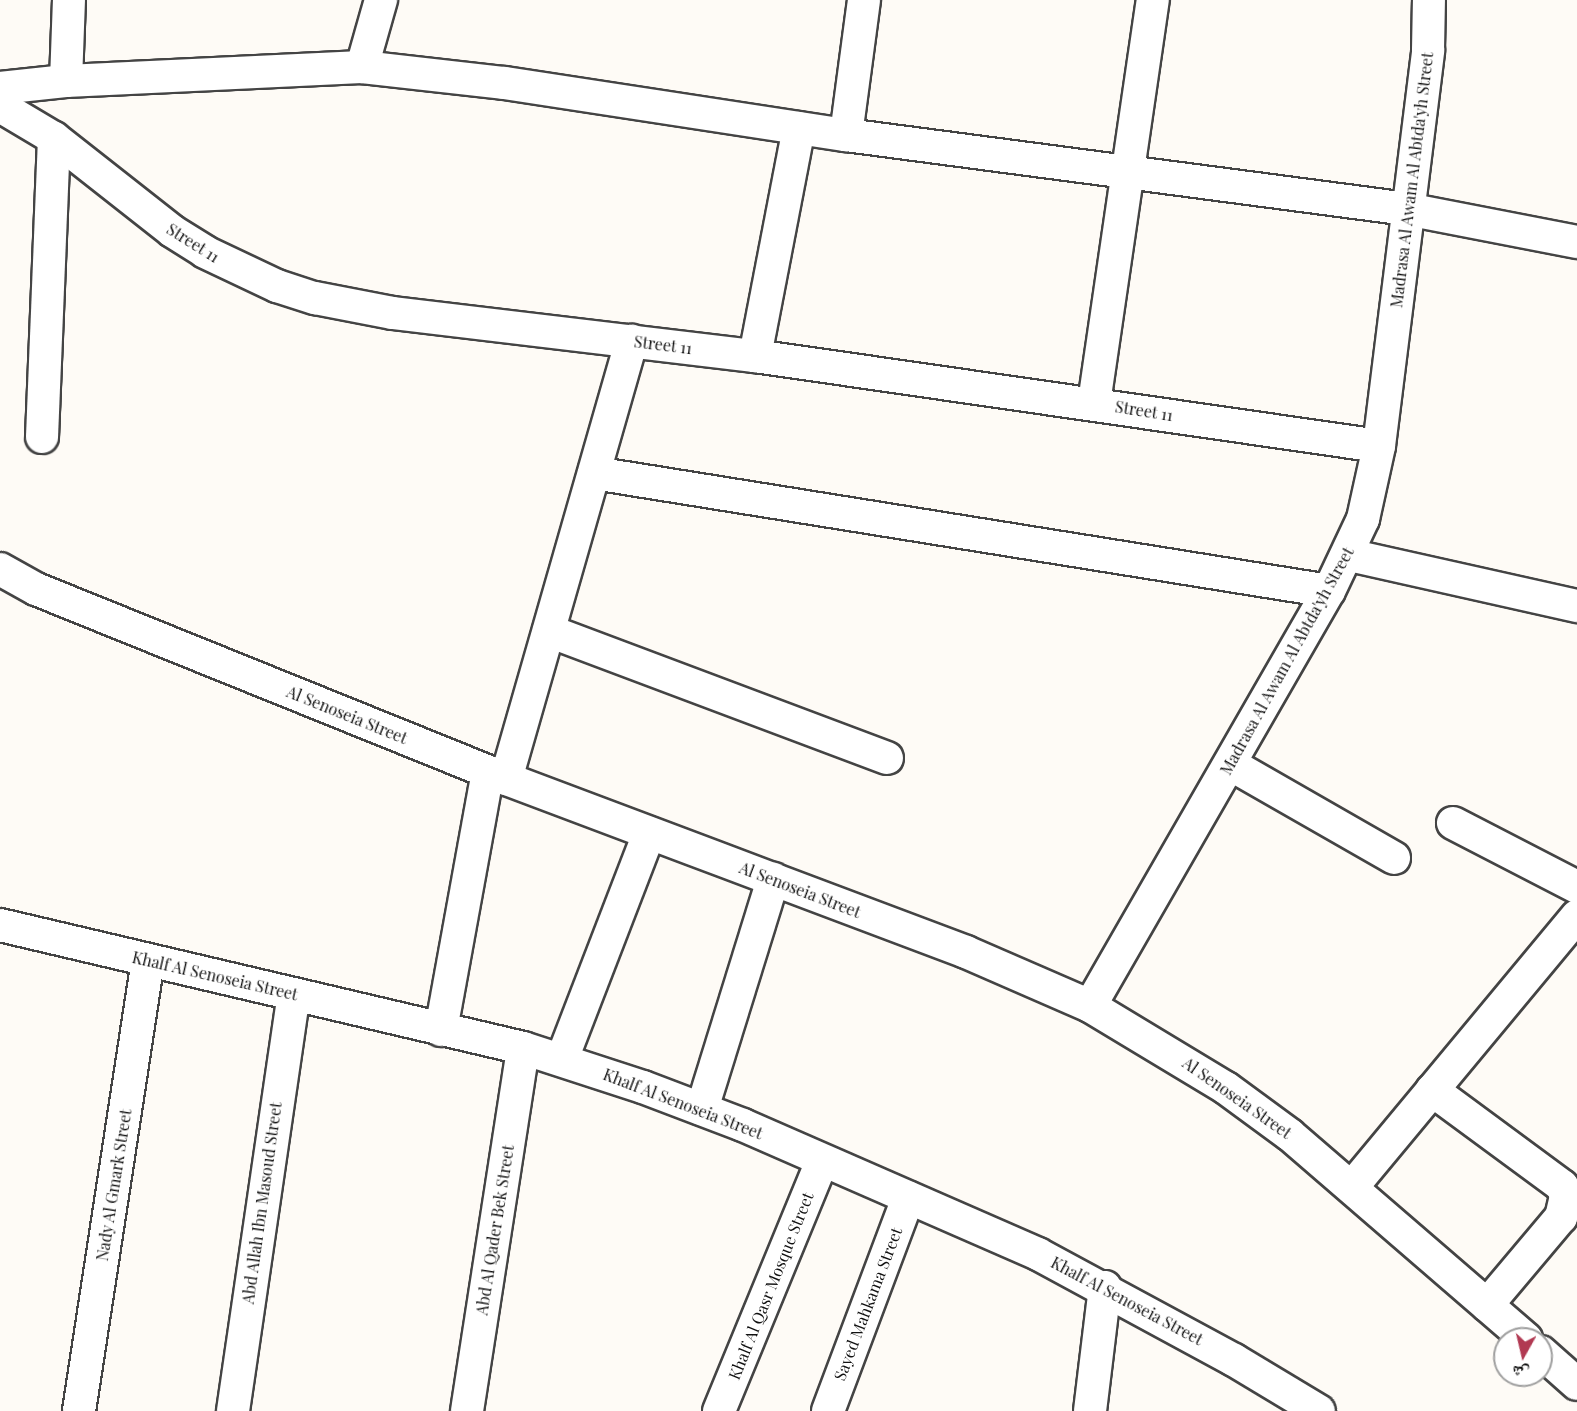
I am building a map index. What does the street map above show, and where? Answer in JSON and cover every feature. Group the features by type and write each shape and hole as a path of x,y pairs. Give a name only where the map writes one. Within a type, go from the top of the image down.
{"street":[{"path":"66,81 69,0"},
{"path":"362,67 381,0"},
{"path":"846,135 864,0"},
{"path":"1094,403 1153,0"},
{"name":"Madrasa Al Awam Al Abtda'yh Street","path":"1090,1006 1329,591 1349,555 1363,519 1379,446 1428,50 1429,0"},
{"path":"0,88 66,81 362,67 494,81 846,135 1407,209 1577,242"},
{"name":"Street 11","path":"0,106 54,138 172,231 223,262 277,286 354,308 755,356 1094,403 1379,446"},
{"path":"755,356 799,128"},
{"path":"42,437 54,138"},
{"path":"441,1030 497,775 549,631 632,341"},
{"path":"594,473 1329,591"},
{"path":"1349,555 1577,606"},
{"name":"Al Senoseia Street","path":"0,569 36,589 497,775 966,952 1090,1006 1226,1088 1352,1187 1512,1327"},
{"path":"549,631 887,758"},
{"path":"1230,764 1394,858"},
{"path":"1453,823 1577,887"},
{"path":"562,1059 649,832"},
{"path":"702,1109 773,879"},
{"path":"1352,1187 1577,916"},
{"name":"Khalf Al Senoseia Street","path":"0,925 523,1048 562,1059 702,1109 1038,1254 1105,1287 1285,1401 1319,1411"},
{"name":"Nady Al Gmark Street","path":"79,1411 148,960"},
{"name":"Abd Allah Ibn Masoud Street","path":"233,1411 294,994"},
{"name":"Abd Al Qader Bek Street","path":"467,1411 523,1048"},
{"path":"1432,1090 1562,1186 1566,1196 1561,1217 1487,1305"},
{"name":"Khalf Al Qasr Mosque Street","path":"719,1411 822,1161"},
{"name":"Sayed Mahkama Street","path":"828,1411 908,1198"},
{"path":"1090,1411 1105,1287"},
{"path":"1553,1363 1577,1384"}]}
